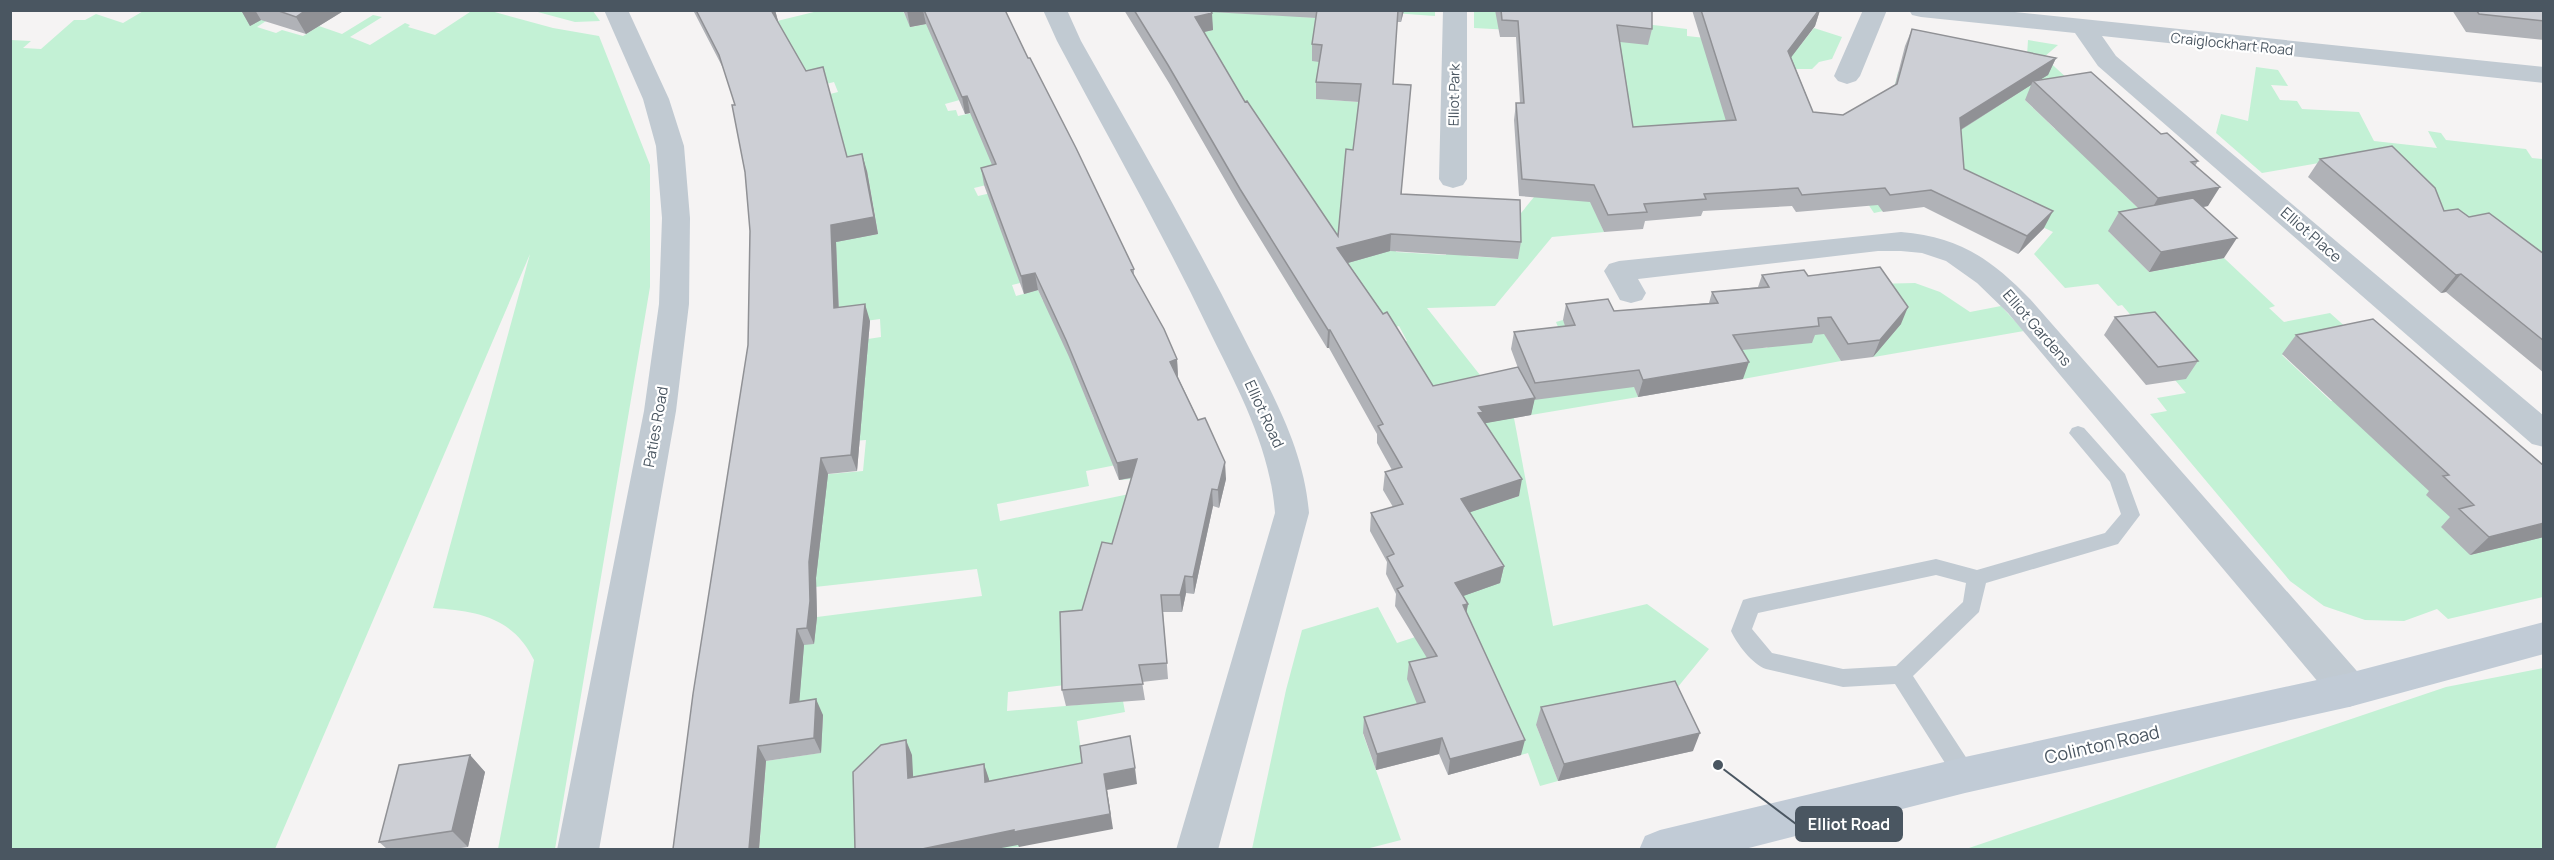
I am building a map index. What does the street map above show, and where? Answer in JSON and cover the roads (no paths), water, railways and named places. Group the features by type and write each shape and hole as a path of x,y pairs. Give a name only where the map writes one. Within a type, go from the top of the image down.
{"street":[{"name":"Paties Road","path":"578,849 660,411 674,303 676,218 670,146 656,99 616,10"},
{"name":"Elliot Road","path":"1054,10 1205,289 1271,427 1285,460 1292,488 1292,513 1197,849"},
{"name":"Elliot Park","path":"1453,179 1455,10"},
{"path":"1847,76 1875,10"},
{"name":"Craiglockhart Road","path":"1920,10 2084,29 2544,75"},
{"name":"Elliot Place","path":"2084,29 2107,61 2544,435"},
{"name":"Elliot Gardens","path":"1631,293 1618,270 1878,242 1901,241 1924,244 1949,251 1970,261 1986,272 2019,306 2349,690"},
{"name":"Colinton Road","path":"1660,849 1965,776 2349,690 2544,638"}],"lane":[{"path":"1977,578 1972,606 1901,675 1843,678 1766,660 1741,631 1750,606 1936,567 1977,578 2111,539 2131,515 2118,479 2078,433"},
{"path":"1901,675 1965,776"}],"place":[{"name":"Elliot Road","path":"1718,765"}]}
